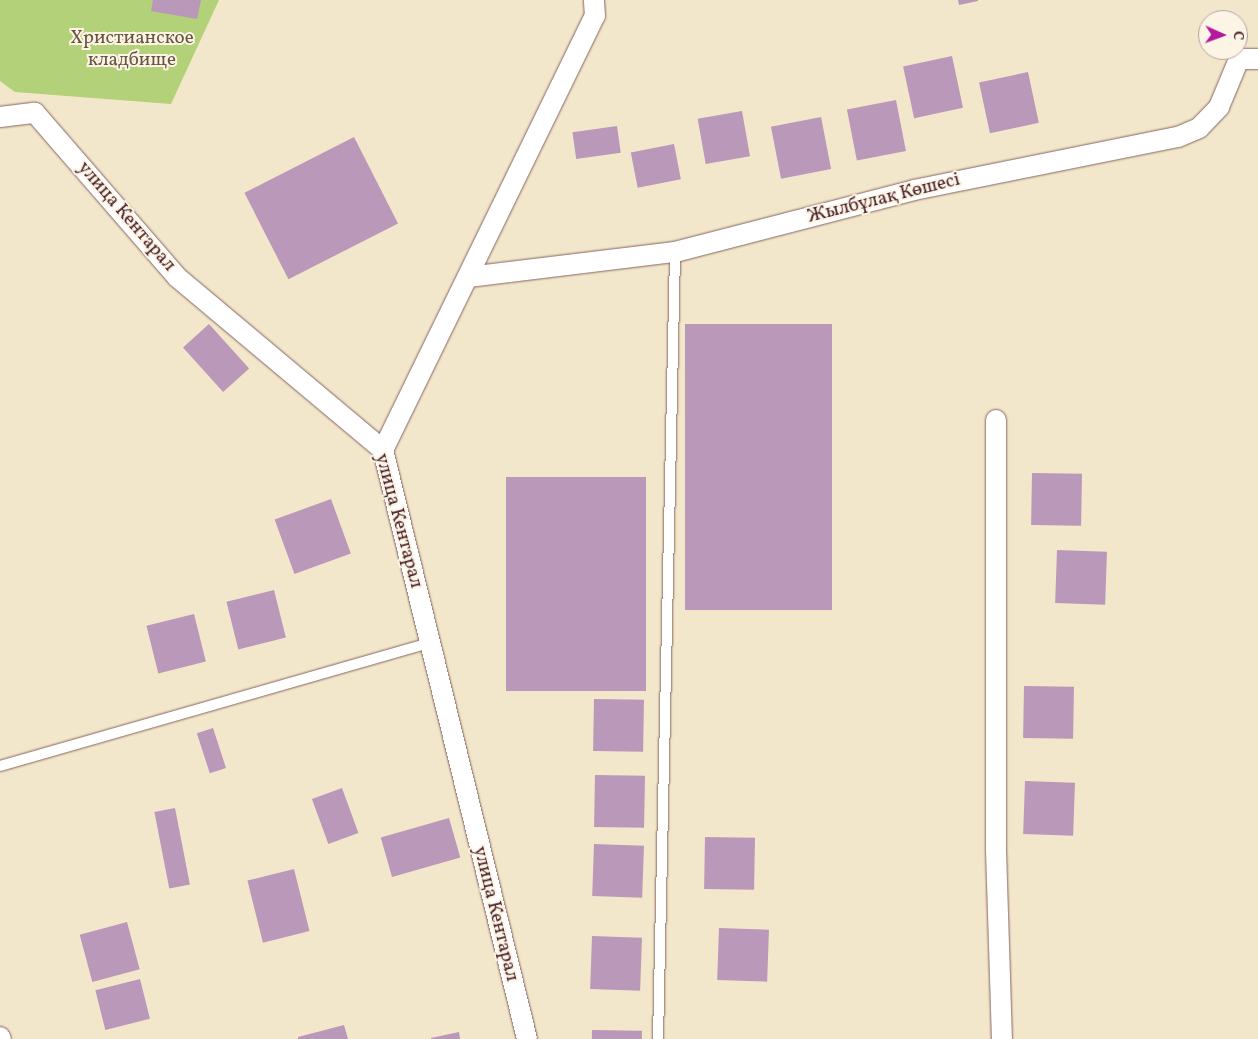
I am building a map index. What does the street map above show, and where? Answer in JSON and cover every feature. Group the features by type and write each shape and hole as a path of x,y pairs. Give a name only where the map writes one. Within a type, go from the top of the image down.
{"street":[{"path":"383,450 595,16 594,0"},
{"name":"Жылбұлақ Көшесі","path":"468,277 675,252 914,190 1178,137 1199,128 1219,108 1239,59 1258,59"},
{"name":"улица Кентарал","path":"0,117 35,112 178,277 383,450 527,1039"},
{"path":"996,420 996,850 1002,1039"}],"lane":[{"path":"658,1039 675,252"},
{"path":"0,766 429,644"}],"green space":[{"name":"Христианское кладбище","path":"0,0 219,0 171,104 15,92 0,81"}],"building":[{"path":"153,0 201,0 197,19 151,11"},
{"path":"958,0 978,0 978,1 959,5"},
{"path":"952,56 963,108 914,118 903,66"},
{"path":"1028,72 1039,123 990,133 979,82"},
{"path":"896,100 906,151 857,161 847,110"},
{"path":"742,111 750,156 706,164 698,119"},
{"path":"821,117 831,169 781,179 771,127"},
{"path":"617,126 621,153 576,159 572,132"},
{"path":"354,137 398,223 288,279 244,193"},
{"path":"674,144 681,179 638,188 631,152"},
{"path":"209,324 249,369 223,392 183,347"},
{"path":"685,324 832,324 832,610 685,610"},
{"path":"1032,473 1082,474 1081,526 1031,525"},
{"path":"506,477 646,477 646,691 506,691"},
{"path":"331,499 351,554 294,574 275,520"},
{"path":"1057,550 1107,552 1105,605 1055,603"},
{"path":"274,590 286,638 238,649 226,602"},
{"path":"194,614 206,662 158,673 146,626"},
{"path":"1024,686 1074,687 1073,739 1023,738"},
{"path":"594,699 644,700 643,752 593,751"},
{"path":"213,728 226,768 210,773 197,733"},
{"path":"595,775 645,776 644,828 594,827"},
{"path":"1025,781 1075,783 1073,836 1023,834"},
{"path":"342,788 358,833 328,844 312,799"},
{"path":"175,808 190,885 169,889 154,812"},
{"path":"449,818 460,857 392,877 381,838"},
{"path":"705,837 755,838 754,890 704,889"},
{"path":"594,844 644,846 642,898 592,896"},
{"path":"294,869 309,931 263,943 247,881"},
{"path":"127,922 140,969 92,982 80,935"},
{"path":"719,928 769,930 767,982 717,980"},
{"path":"592,936 642,938 640,991 590,989"},
{"path":"140,979 150,1019 105,1030 95,990"},
{"path":"344,1025 348,1039 298,1039 298,1037"},
{"path":"592,1030 642,1031 642,1039 592,1039"},
{"path":"459,1032 460,1039 431,1039 431,1038"}]}
